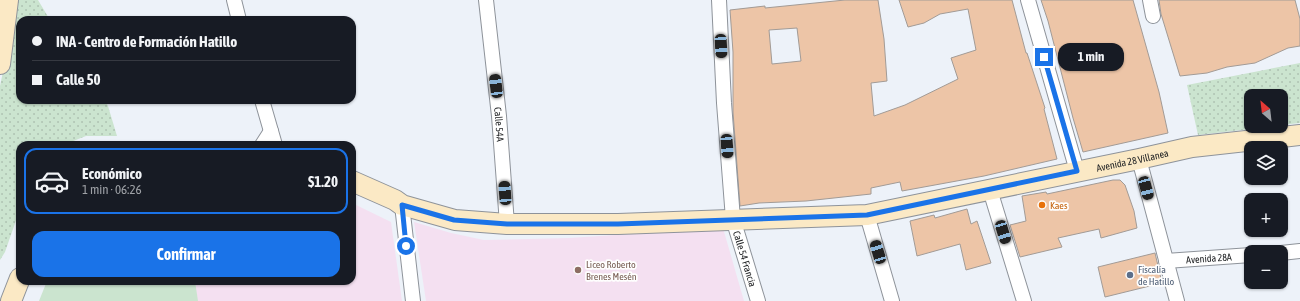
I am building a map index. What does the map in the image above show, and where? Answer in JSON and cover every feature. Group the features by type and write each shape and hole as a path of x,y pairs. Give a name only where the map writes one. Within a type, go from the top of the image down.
{"street":[{"path":"0,64 8,0"},
{"path":"234,0 238,16"},
{"name":"Calle 54A","path":"486,0 499,116 507,224"},
{"name":"Calle 54 Francia","path":"719,0 724,103 733,219 758,301"},
{"path":"1028,0 1077,171"},
{"path":"1150,0 1153,16"},
{"path":"263,104 274,141"},
{"path":"265,141 271,131"},
{"name":"Avenida 28 Villanea","path":"356,183 395,200 402,205 454,220 507,224 618,224 867,215 1192,147 1300,135"},
{"path":"1139,159 1177,301"},
{"path":"990,190 1024,301"},
{"path":"402,205 413,301"},
{"path":"867,215 892,301"},
{"path":"1288,252 1300,251"},
{"name":"Avenida 28A","path":"1166,261 1244,255"}],"shaded area":[{"path":"356,205 391,222 402,301 197,301 195,285 356,285"},
{"name":"Liceo Roberto Brenes Mesén","path":"414,222 451,233 484,240 569,238 723,228 744,301 426,301"}],"green space":[{"path":"11,0 38,0 48,16 16,16 16,104 107,104 117,136 86,136 73,141 16,141 16,220 5,252 0,260 0,86 9,43"},
{"path":"1300,63 1300,123 1288,124 1288,89 1244,89 1244,130 1198,135 1187,85"},
{"path":"45,285 196,285 198,301 39,301"}],"building":[{"path":"845,0 878,0 884,39 887,81 871,83 874,116 905,105 958,79 951,58 976,50 968,9 940,14 924,23 908,27 899,0 1012,0 1026,53 1045,108 1044,109 1057,159 984,176 902,191 900,182 871,188 871,194 806,201 759,203 740,206 733,112 733,52 730,10 765,6 765,8","holes":["797,28 801,61 772,64 769,30"]},
{"path":"1041,0 1133,0 1159,92 1168,133 1083,152"},
{"path":"1159,0 1295,0 1300,19 1300,46 1288,48 1255,63 1227,67 1207,73 1180,76 1161,14"},
{"path":"1113,180 1120,180 1125,185 1134,211 1137,228 1101,238 1099,229 1058,238 1062,247 1020,257 1010,225 1026,221 1022,196 1046,192 1047,194"},
{"path":"967,209 971,224 977,221 991,263 966,270 960,244 917,256 910,221 934,215 935,218"},
{"name":"Fiscalía de Hatillo","path":"1155,253 1162,283 1105,297 1098,267"}],"place":[{"name":"Kaes","path":"1042,205"},
{"name":"Liceo Roberto Brenes Mesén","path":"578,270"},
{"name":"Fiscalía de Hatillo","path":"1130,275"}],"route":[{"path":"406,246 402,205 454,220 507,224 618,224 867,215 1077,171 1044,57"}]}
